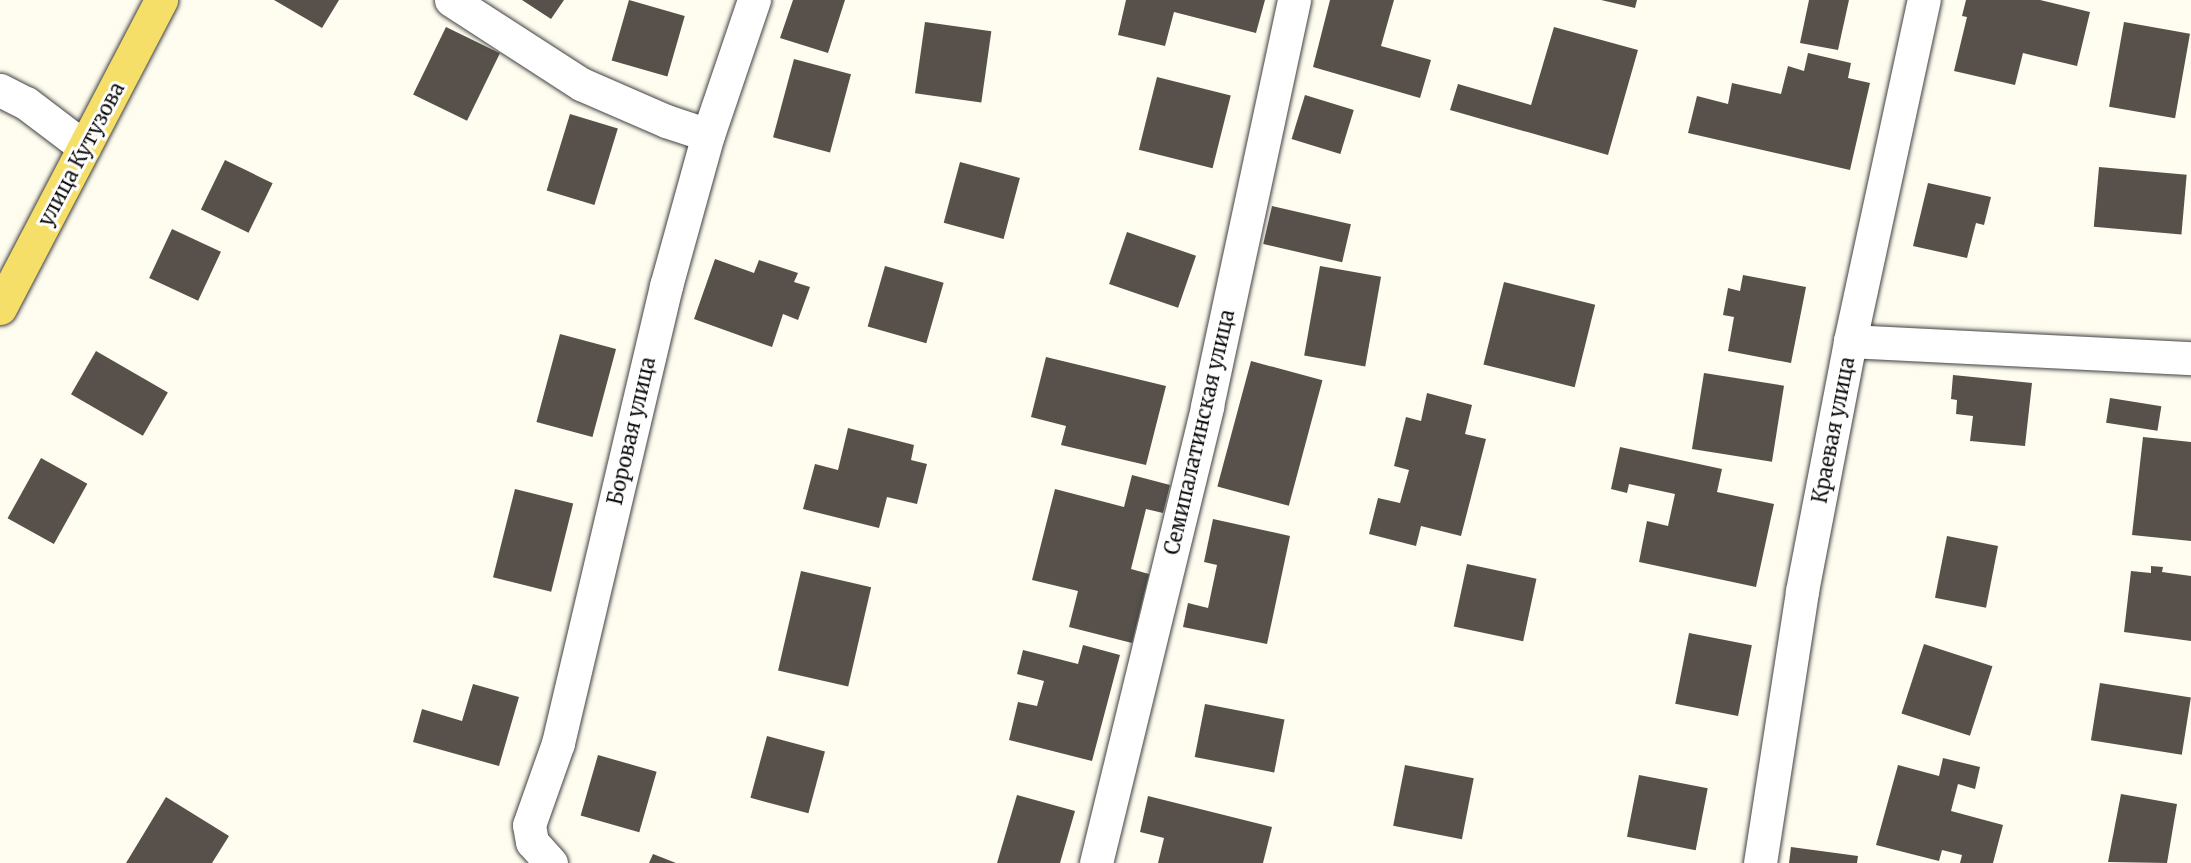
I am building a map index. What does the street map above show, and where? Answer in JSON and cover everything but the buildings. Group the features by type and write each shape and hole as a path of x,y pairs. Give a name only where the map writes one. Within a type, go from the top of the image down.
{"main road":[{"name":"улица Кутузова","path":"0,308 161,0"}],"street":[{"path":"451,0 581,84 656,118 708,135"},
{"name":"Боровая улица","path":"540,859 529,825 558,742 666,286 708,135 754,0"},
{"name":"Семипалатинская улица","path":"1096,863 1207,406 1294,0"},
{"name":"Краевая улица","path":"1760,863 1802,591 1850,340 1924,0"},
{"path":"0,90 27,103 84,147"},
{"path":"1850,340 2191,358"}]}
